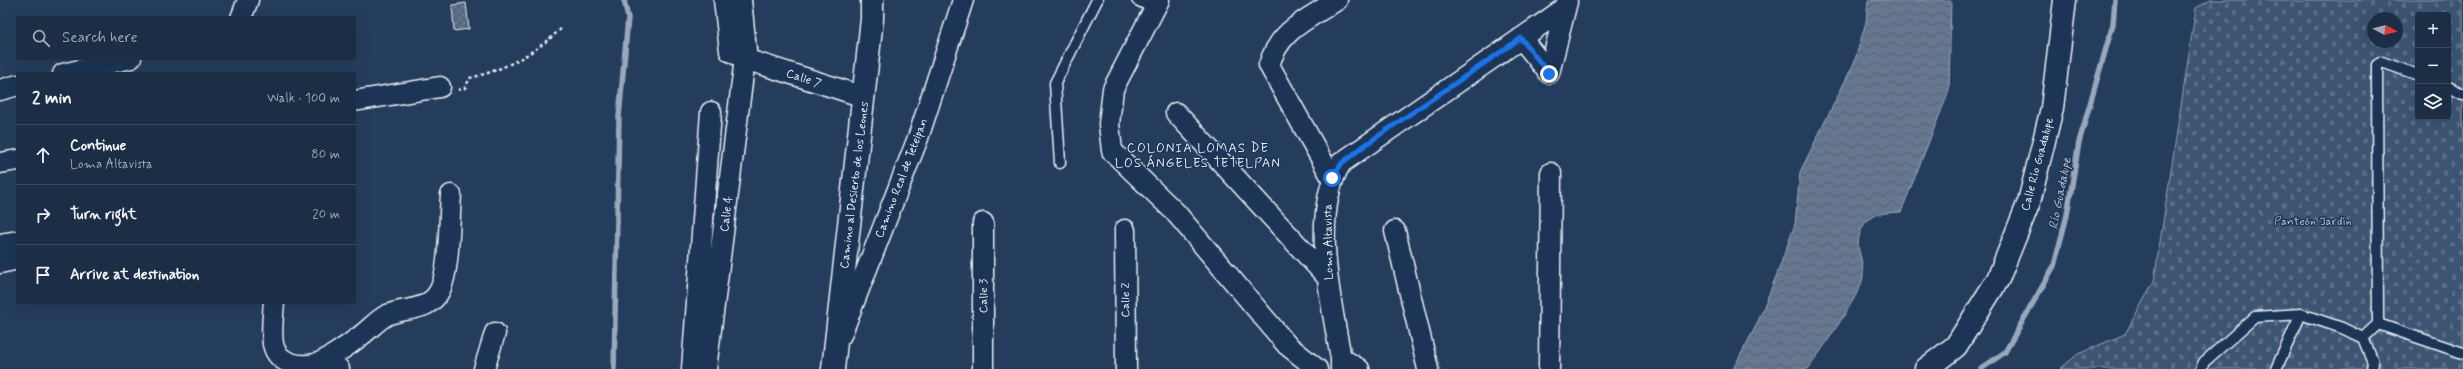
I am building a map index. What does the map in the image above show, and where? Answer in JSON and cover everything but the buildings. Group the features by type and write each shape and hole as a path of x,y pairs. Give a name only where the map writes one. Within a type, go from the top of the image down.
{"street":[{"path":"242,16 248,0"},
{"path":"724,0 730,51 745,59"},
{"name":"Calle 4","path":"706,369 746,50 741,0"},
{"name":"Camino al Desierto de los Leones","path":"833,361 864,98 872,19 872,0"},
{"name":"Camino Real de Tetelpan","path":"833,361 918,138 963,0"},
{"path":"1332,178 1269,65 1274,50 1283,36 1337,0"},
{"name":"Calle Río Guadalupe","path":"1926,369 1956,346 1998,279 2028,202 2052,108 2065,0"},
{"path":"1156,4 1113,90 1109,124 1112,151 1176,213 1287,345 1311,364 1341,363 1359,369"},
{"path":"1521,38 1549,74 1566,4"},
{"name":"Loma Altavista","path":"1341,363 1327,277 1326,206 1332,178 1342,163 1365,145 1521,38 1566,4"},
{"name":"Calle 7","path":"745,59 864,98"},
{"path":"72,72 123,60"},
{"path":"0,90 16,86"},
{"path":"356,101 440,87"},
{"path":"692,369 711,112"},
{"path":"1176,113 1327,277"},
{"path":"0,163 16,160"},
{"path":"1549,369 1551,173"},
{"path":"316,364 357,338 387,316 406,309 421,308 431,302 439,292 444,278 451,195"},
{"name":"Calle 3","path":"983,223 983,369"},
{"name":"Calle 2","path":"1125,230 1126,369"},
{"path":"1395,231 1428,369"},
{"path":"0,244 16,241"},
{"path":"0,263 16,259"},
{"path":"274,304 273,345 278,356 287,363 300,365 316,364 339,369"},
{"path":"484,369 495,333"}],"lane":[{"path":"1060,164 1055,83 1097,0"},
{"path":"1137,0 1156,4"},
{"path":"2363,338 2378,324 2377,65 2382,62 2388,62 2415,74"},
{"path":"2451,89 2463,94"},
{"path":"2276,369 2301,314"},
{"path":"2201,369 2204,362 2255,317 2301,314 2342,328 2363,338 2373,362 2372,369"},
{"path":"2378,324 2463,353"}],"path":[{"path":"440,87 448,93 465,88 470,78 493,72 520,60 545,44 563,27"}],"green space":[{"name":"Panteón Jardín","path":"2211,0 2463,0 2463,369 2060,369 2078,354 2125,334 2154,281 2196,8"}],"water":[{"path":"1868,0 1951,0 1949,91 1901,212 1877,215 1868,219 1865,223 1861,231 1858,245 1863,270 1861,285 1839,323 1808,369 1733,369 1757,324 1777,274 1795,224 1800,172 1854,63 1866,22"}],"waterway":[{"path":"614,369 619,117 628,18 624,0"},
{"name":"Río Guadalupe","path":"1981,369 2005,352 2054,266 2067,215 2079,142 2113,24 2115,0"}],"district":[{"name":"COLONIA LOMAS DE LOS ÁNGELES TETELPAN","path":"1198,154"}],"route":[{"path":"1332,178 1342,163 1365,145 1521,38 1549,74"}]}
